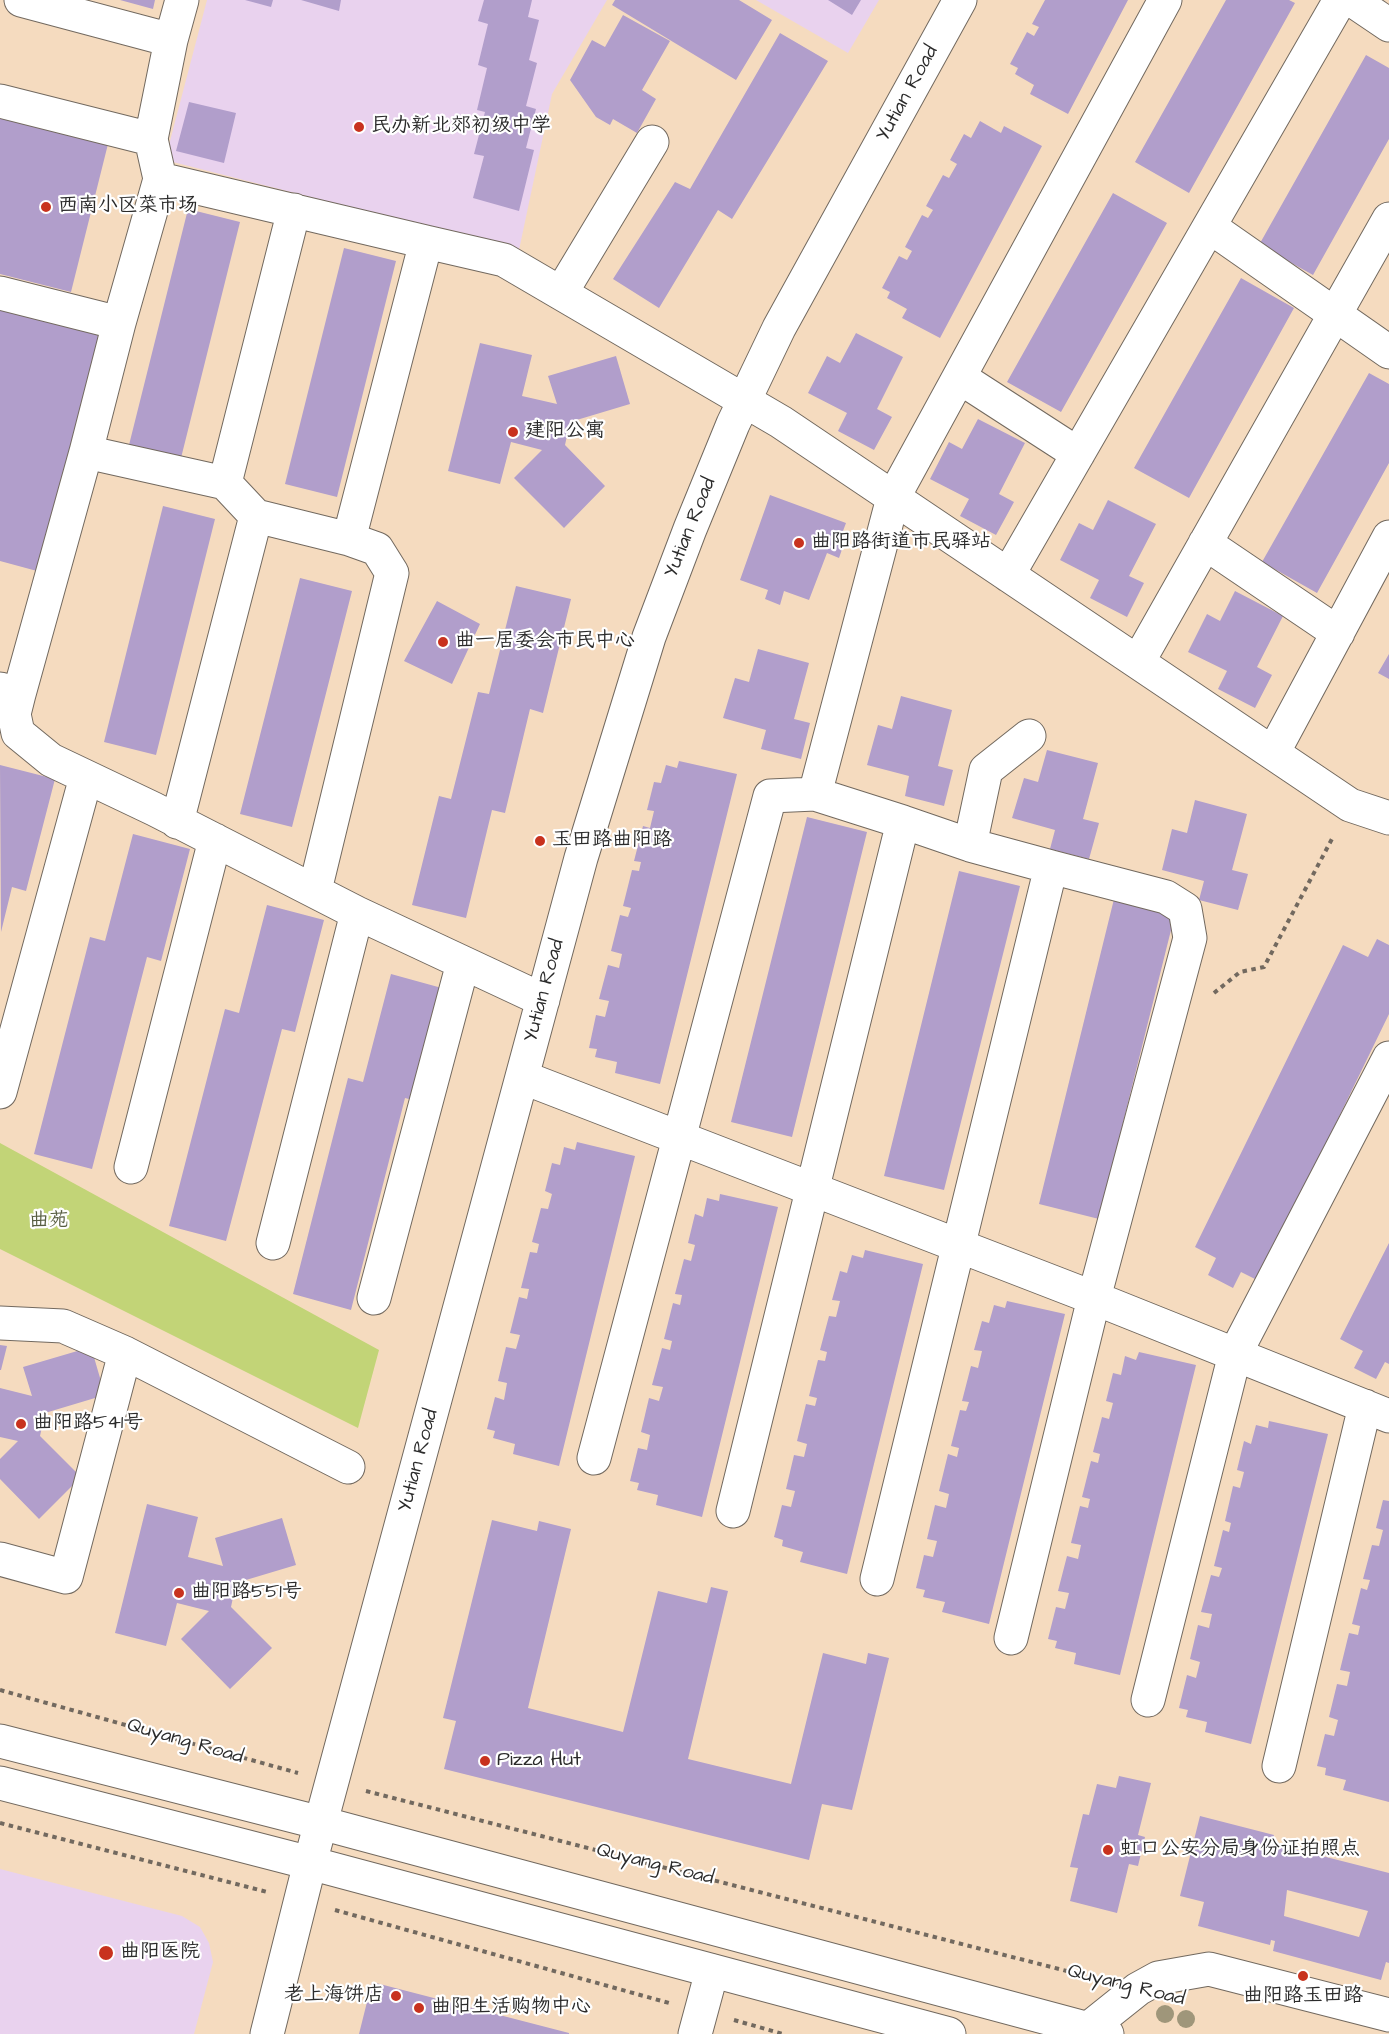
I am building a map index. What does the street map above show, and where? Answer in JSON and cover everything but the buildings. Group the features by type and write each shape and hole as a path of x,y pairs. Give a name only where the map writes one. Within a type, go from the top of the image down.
{"street":[{"path":"182,0 171,40 151,139 160,179 119,323 86,452 10,691 18,733 51,760 357,913 543,1000"},
{"name":"Yutian Road","path":"267,2034 310,1863 581,858 649,637 690,529 744,400 779,328 960,0"},
{"path":"815,794 893,498 1165,0"},
{"path":"1008,575 1340,0"},
{"path":"1352,0 1389,25"},
{"path":"27,1 171,40"},
{"path":"0,101 151,139"},
{"path":"561,293 652,142"},
{"path":"160,179 504,260 781,422 1350,805 1389,818"},
{"path":"225,483 294,210"},
{"path":"1138,662 1389,219"},
{"path":"1210,227 1389,352"},
{"path":"349,539 426,242"},
{"path":"0,293 119,323"},
{"path":"959,377 1078,454"},
{"path":"86,452 225,483 256,516 349,539 377,549 393,573 315,890"},
{"path":"177,822 256,516"},
{"path":"1273,753 1389,537"},
{"path":"1205,543 1338,633"},
{"path":"970,845 986,770 1029,736"},
{"path":"0,1092 86,777"},
{"path":"594,1458 770,796 815,794 970,845 1166,897 1185,909 1190,938 1094,1298 1011,1638"},
{"path":"733,1511 903,822"},
{"path":"131,1167 215,840"},
{"path":"877,1579 1051,867"},
{"path":"273,1243 357,913"},
{"path":"374,1298 463,963"},
{"path":"1148,1700 1235,1354 1389,1058"},
{"path":"522,1077 1094,1298 1377,1411 1279,1766"},
{"path":"0,1323 63,1326 125,1353 348,1467"},
{"path":"0,1559 66,1578 125,1353"},
{"path":"0,1741 321,1823 1098,2032 1138,1989 1158,1978 1209,1969 1389,2015"},
{"path":"0,1783 310,1863 949,2034"},
{"path":"698,2023 712,1971"}],"path":[{"path":"1210,995 1240,972 1264,967 1350,805"},
{"name":"Quyang Road","path":"0,1690 332,1782 1138,1989"},
{"path":"0,1823 301,1901 698,2023 783,2034"}],"shaded area":[{"name":"民办新北郊初级中学","path":"207,0 607,0 552,94 519,250 165,160"},
{"path":"756,0 879,0 848,53"},
{"name":"曲阳医院","path":"0,1869 182,1916 200,1927 209,1943 213,1962 194,2034 0,2034"}],"green space":[{"name":"曲苑","path":"0,1143 379,1350 358,1428 0,1249"}],"place":[{"name":"民办新北郊初级中学","path":"359,127"},
{"name":"西南小区菜市场","path":"46,207"},
{"name":"建阳公寓","path":"513,432"},
{"name":"曲阳路街道市民驿站","path":"799,543"},
{"name":"曲一居委会市民中心","path":"443,642"},
{"name":"玉田路曲阳路","path":"540,841"},
{"name":"曲阳路541号","path":"21,1424"},
{"name":"曲阳路551号","path":"179,1593"},
{"name":"Pizza Hut","path":"485,1761"},
{"name":"虹口公安分局身份证拍照点","path":"1108,1850"},
{"name":"曲阳医院","path":"106,1953"},
{"name":"曲阳路玉田路","path":"1303,1976"},
{"name":"老上海饼店","path":"396,1996"},
{"name":"曲阳生活购物中心","path":"419,2008"}]}
